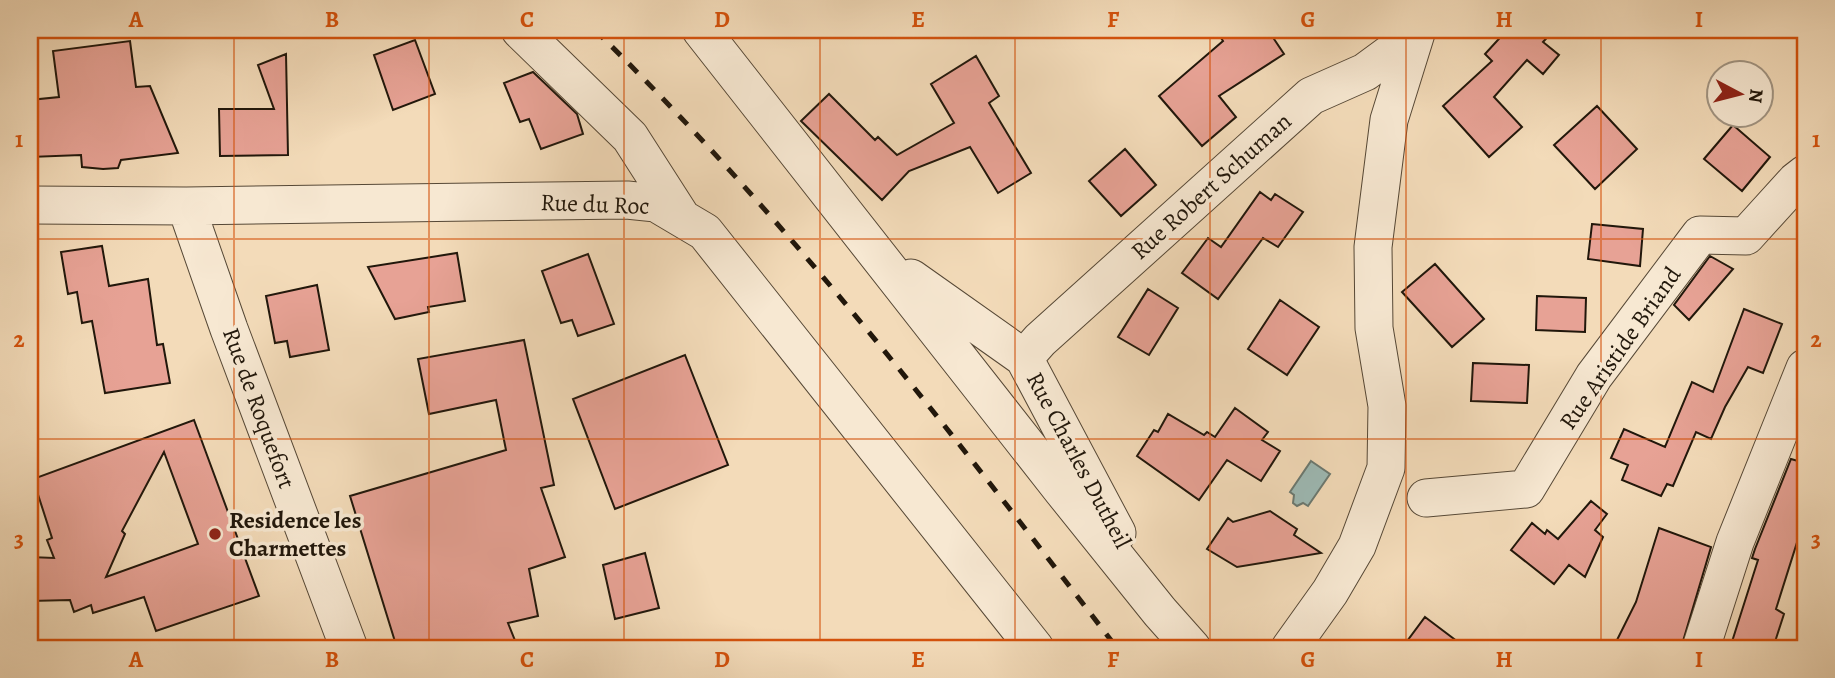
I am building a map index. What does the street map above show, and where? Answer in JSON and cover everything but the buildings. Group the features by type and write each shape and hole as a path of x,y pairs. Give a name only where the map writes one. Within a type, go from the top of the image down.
{"street":[{"path":"520,30 630,137 680,215"},
{"name":"Rue Charles Dutheil","path":"701,30 1160,612 1192,648"},
{"path":"1290,648 1357,546 1387,468 1387,406 1374,328 1373,247 1389,120 1416,33"},
{"name":"Rue Robert Schuman","path":"1024,358 1311,96 1365,72 1416,33"},
{"name":"Rue Aristide Briand","path":"1426,498 1526,489 1594,376 1700,235 1746,236 1805,174"},
{"name":"Rue du Roc","path":"30,205 186,206 627,200 656,203 705,232 1035,648"},
{"name":"Rue de Roquefort","path":"186,206 229,329 349,648"},
{"name":"Rue Charles Dutheil","path":"876,253 1024,358 1160,612"},
{"path":"1701,648 1735,542 1805,368"}],"water":[{"path":"1311,461 1330,474 1308,506 1303,503 1297,506 1293,503 1294,495 1290,492"}],"railway":[{"path":"595,30 667,103 802,253 930,408 1117,648"}],"place":[{"name":"Residence les Charmettes","path":"215,534"}]}
